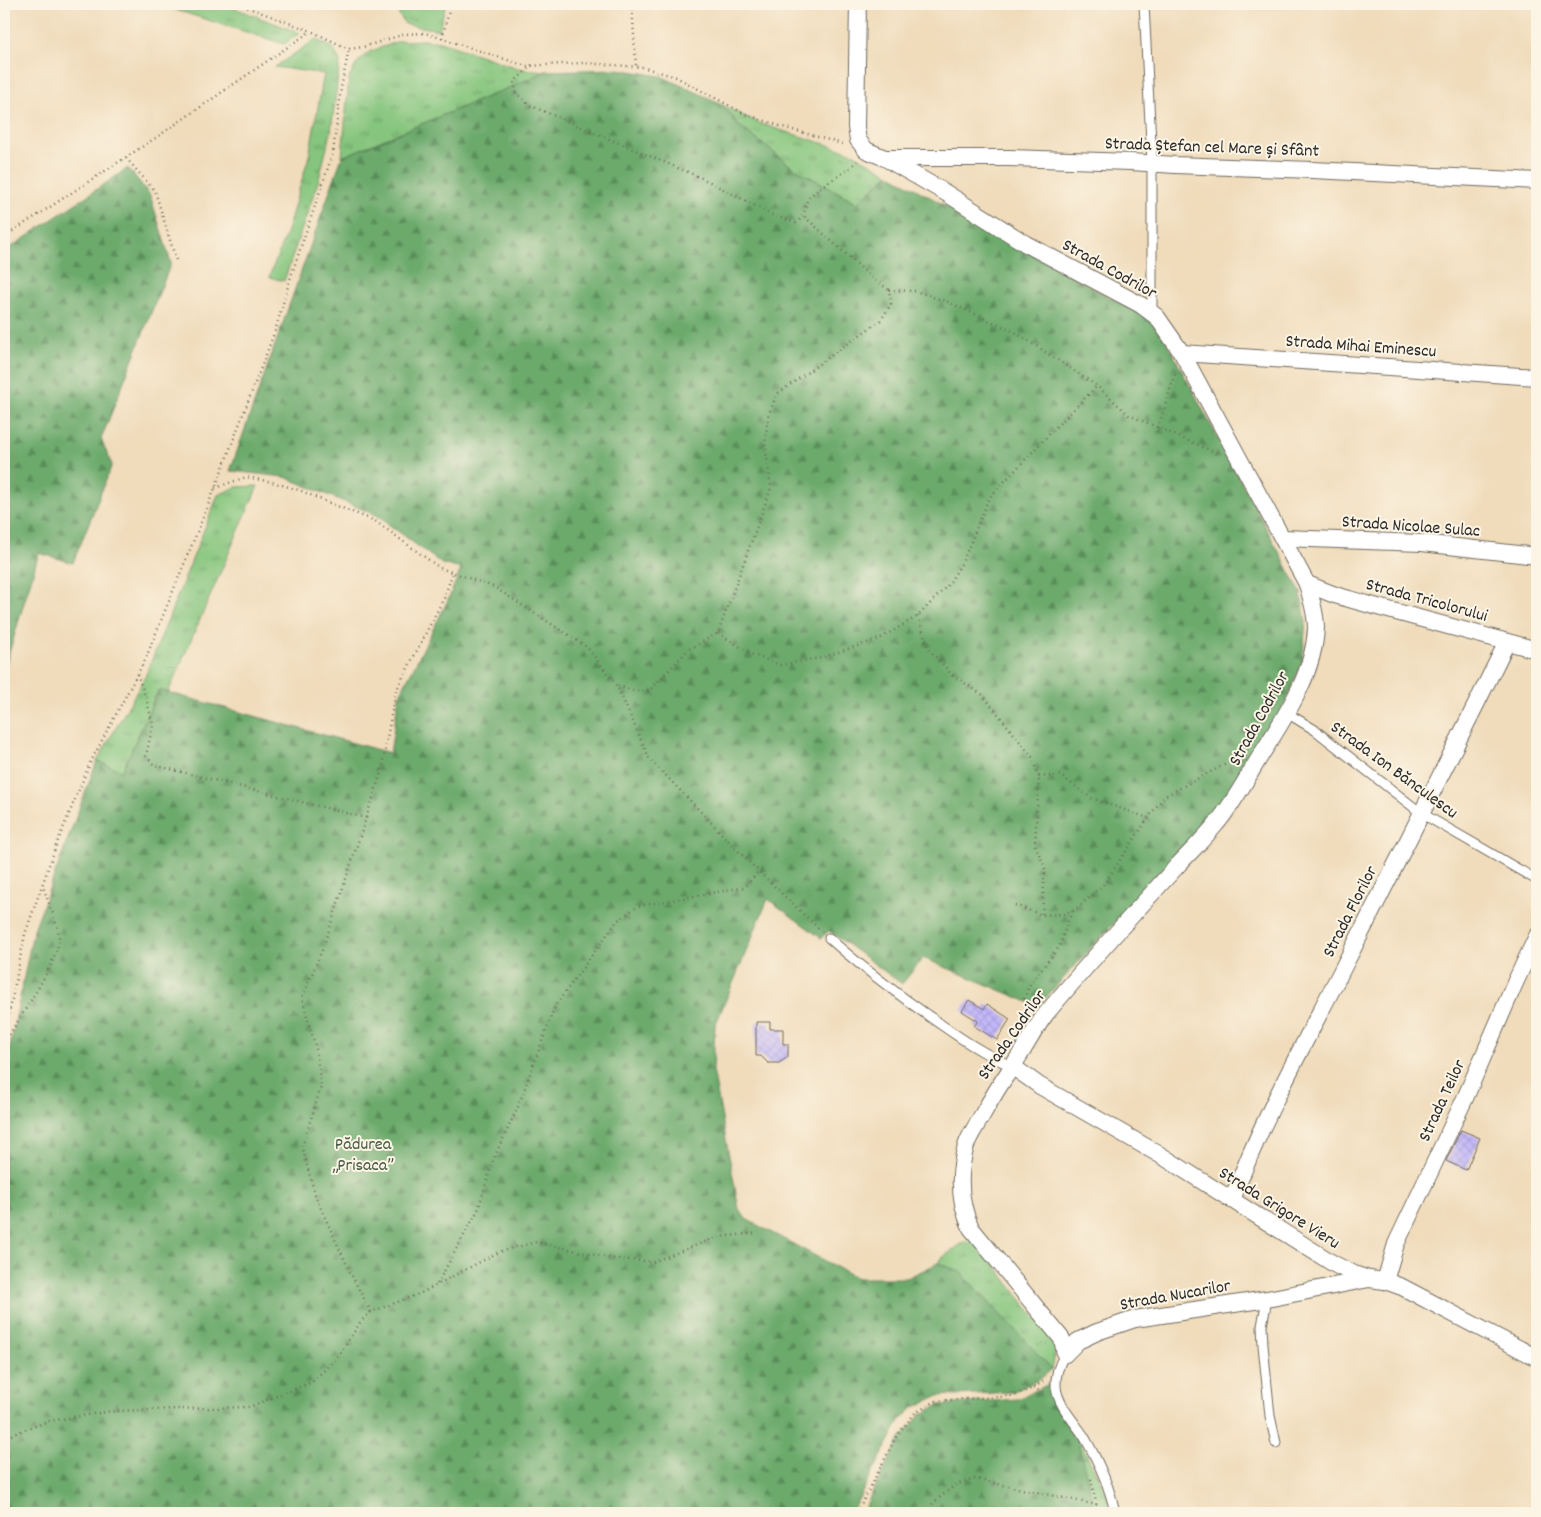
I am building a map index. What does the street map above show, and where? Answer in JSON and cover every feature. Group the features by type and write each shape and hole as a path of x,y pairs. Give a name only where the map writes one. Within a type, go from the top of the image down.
{"street":[{"path":"858,4 856,127 858,140 866,150"},
{"name":"Strada Codrilor","path":"866,150 885,158 946,193 1026,244 1141,305 1157,317 1182,353 1307,584 1314,605 1316,628 1313,648 1304,676 1287,713 1226,813 1094,958 1044,1017 1002,1081 966,1147 961,1178 961,1198 964,1213 971,1228 1062,1339 1065,1354"},
{"name":"Strada Ștefan cel Mare și Sfânt","path":"885,158 1009,158 1152,163 1537,181"},
{"name":"Strada Mihai Eminescu","path":"1182,353 1537,377"},
{"name":"Strada Nicolae Sulac","path":"1282,538 1422,543 1537,556"},
{"name":"Strada Tricolorului","path":"1307,584 1335,595 1537,650"},
{"name":"Strada Florilor","path":"1232,1200 1240,1176 1282,1085 1343,969 1507,642"},
{"name":"Strada Teilor","path":"1377,1280 1466,1096 1515,983 1532,962 1537,936"},
{"name":"Strada Grigore Vieru","path":"1012,1066 1040,1086 1162,1156 1334,1264 1354,1274 1402,1288 1537,1358"},
{"name":"Strada Nucarilor","path":"1065,1354 1078,1341 1096,1332 1134,1319 1377,1280"}],"lane":[{"path":"1144,4 1152,163 1152,314"},
{"name":"Strada Ion Bănculescu","path":"1287,713 1315,730 1421,813 1537,880"},
{"path":"829,938 852,960 968,1044 996,1060 1012,1066"},
{"path":"1267,1299 1262,1326 1263,1345 1270,1416 1276,1443"},
{"name":"Strada Nucarilor","path":"1065,1354 1058,1365 1056,1389 1063,1406 1084,1437 1103,1474 1116,1513"}],"path":[{"path":"238,4 311,31 349,49 363,47 405,34 425,33 526,66 584,63 642,67 676,77 745,114 786,128 866,150 853,165 828,182 808,199 804,216 796,222 774,215 704,179 529,105 516,93 514,82 532,66"},
{"path":"442,38 451,4"},
{"path":"632,4 636,67"},
{"path":"4,237 126,158 311,31"},
{"path":"4,1041 25,934 57,843 90,763 144,660 215,488 274,331 333,153 341,88 349,49"},
{"path":"126,158 155,191 176,260"},
{"path":"804,216 870,276 889,290 915,291 948,302 1015,332 1097,386 1129,415 1242,464"},
{"path":"617,686 634,691 648,691 688,650 718,633 771,488 765,444 768,416 777,394 881,320 891,304 889,290"},
{"path":"1158,428 1182,353"},
{"path":"718,633 753,655 780,665 820,658 879,639 918,616 948,585 963,561 989,498 1097,386"},
{"path":"215,488 246,478 272,482 299,490 375,521 440,568 494,587 587,647 617,686 649,758 759,871 829,938"},
{"path":"371,1312 316,1198 302,1147 321,1086 316,1049 302,998 323,948 381,774 395,693 444,598 453,572"},
{"path":"918,616 928,648 952,675 983,695 1032,757 1039,777 1035,845 1045,868 1042,915"},
{"path":"137,674 153,724 146,756 154,766 366,818"},
{"path":"1015,905 1042,915 1063,914 1075,910 1104,884 1165,796 1245,754"},
{"path":"1039,777 1060,775 1092,798 1148,818"},
{"path":"436,1285 478,1210 493,1160 518,1107 555,1006 617,921 638,906 745,887 759,871"},
{"path":"4,1041 56,954 60,936 42,885"},
{"path":"1024,999 1030,984 1059,947 1072,911"},
{"path":"4,1442 11,1435 49,1421 112,1411 249,1407 312,1382 337,1358 361,1320 371,1312 421,1293 499,1252 536,1242 609,1258 653,1262 717,1237 758,1233"},
{"path":"857,1513 896,1437 915,1413 936,1401 1012,1396 1033,1388 1057,1373"},
{"path":"927,1513 933,1503 955,1484 975,1479 1097,1506"}],"green space":[{"path":"157,4 224,4 300,33 284,44"},
{"path":"404,4 446,4 439,30 405,24 396,10"},
{"path":"316,39 333,48 340,62 331,131 319,179 284,281 269,277 286,234 309,156 324,74 275,67"},
{"path":"423,40 441,42 521,69 546,71 342,157 349,78 357,63 369,52 399,41"},
{"name":"Pădurea „Prisaca”","path":"617,69 661,76 711,99 732,115 737,124 792,167 857,203 889,174 1152,321 1166,341 1301,593 1306,622 1302,662 1283,708 1229,798 1038,1006 923,958 902,984 829,931 821,938 768,899 715,1026 713,1070 739,1209 746,1219 857,1278 907,1278 938,1263 960,1272 1052,1369 1040,1379 1012,1392 937,1396 913,1408 900,1421 851,1513 4,1513 4,1077 33,932 97,761 122,771 159,690 390,753 399,696 448,600 461,569 442,564 376,515 285,477 230,471 342,157 546,71"},
{"path":"711,99 764,125 851,152 889,174 858,203 792,167 737,124 732,115"},
{"path":"128,168 150,195 171,263 101,439 112,465 73,563 39,553 4,670 4,252"},
{"path":"258,486 168,693 158,690 122,771 97,761 145,677 218,495 236,487"},
{"path":"964,1242 978,1243 1057,1346 1052,1369 960,1272 938,1263"},
{"path":"1049,1384 1076,1434 1094,1513 862,1513 900,1439 920,1415 939,1405 1018,1399"},
{"path":"1076,1434 1106,1492 1110,1513 1094,1513"}],"building":[{"path":"969,1000 984,1009 987,1004 1010,1019 997,1040 974,1026 978,1021 962,1011"},
{"path":"756,1022 770,1022 770,1029 783,1029 783,1044 788,1044 788,1057 779,1063 768,1063 761,1056 756,1056"},
{"path":"1461,1130 1480,1138 1466,1170 1446,1161"}]}
